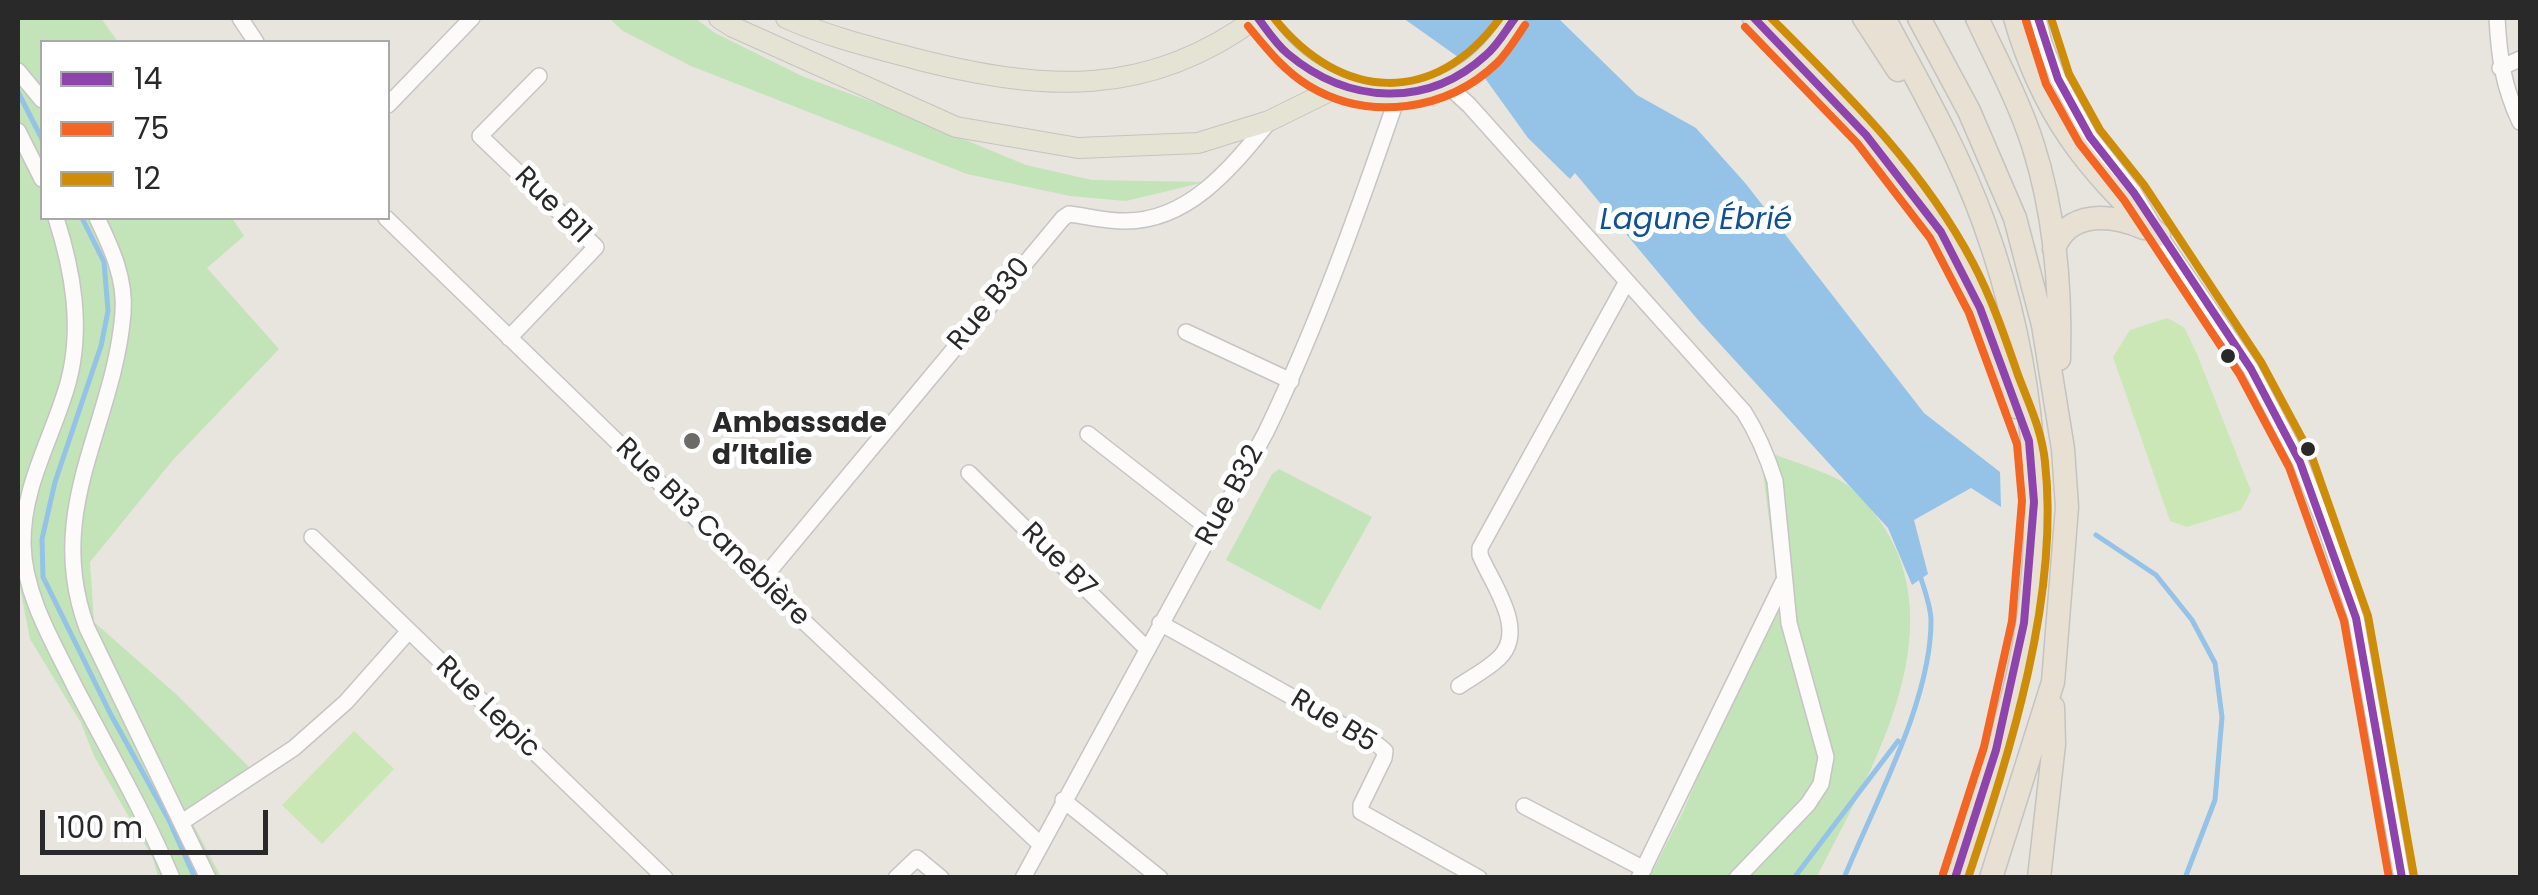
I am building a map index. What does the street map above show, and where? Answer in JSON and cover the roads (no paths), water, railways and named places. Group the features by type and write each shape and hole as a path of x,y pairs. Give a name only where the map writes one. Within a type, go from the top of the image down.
{"highway":[{"path":"1754,18 1862,128 1928,214 1960,264 1989,326 2031,449"},
{"path":"1864,18 1943,129"},
{"path":"1884,18 1973,194 2002,279 2023,379 2031,449 2032,570 2018,672 1992,770 1954,878"},
{"path":"1919,18 1969,111 2015,218 2043,325 2058,404 2067,507 2053,682 2054,744 2038,878"},
{"path":"1976,18 2032,142 2048,202 2060,322 2058,404"},
{"path":"2015,18 2034,76 2065,132 2094,174 2159,235"},
{"path":"2054,249 2060,235 2085,218 2120,221 2159,235"},
{"path":"1991,878 2053,682"}],"main road":[{"path":"719,18 733,28 956,128 1078,148 1198,143 1269,121 1338,88"},
{"path":"786,18 852,44 970,72 1065,84 1141,75 1185,61 1257,18 1285,54 1304,70 1338,88 1398,95 1445,83 1465,72 1500,41 1515,18"}],"street":[{"path":"240,18 255,40"},
{"path":"390,102 472,18"},
{"path":"2038,18 2058,79 2090,136 2134,193 2251,369 2300,462 2326,528 2364,650 2402,878"},
{"path":"2497,18 2500,68 2506,94 2520,122"},
{"path":"2500,68 2520,59"},
{"path":"18,70 40,98"},
{"name":"Rue B11","path":"509,338 596,247 480,136 538,76"},
{"path":"1445,83 1744,412 1758,434 1775,482 1796,657 1826,757 1821,784 1808,804 1737,878"},
{"name":"Rue B32","path":"1023,878 1290,381 1398,95"},
{"name":"Rue B30","path":"760,581 1063,218 1069,214 1126,221 1151,218 1180,205 1228,172 1269,121"},
{"path":"18,131 40,174"},
{"path":"57,220 73,282 74,344 68,383 30,492 23,544 27,574 47,631 172,878"},
{"path":"98,220 120,275 124,310 81,478 73,526 72,567 77,600 208,878"},
{"name":"Rue B13 Canebière","path":"388,220 760,581 1041,845"},
{"path":"1459,686 1498,659 1508,646 1506,611 1480,548 1626,283"},
{"path":"1186,332 1290,381"},
{"path":"1088,434 1212,530"},
{"name":"Rue B7","path":"969,474 1147,649"},
{"name":"Rue Lepic","path":"312,538 665,878"},
{"path":"1524,806 1641,873 1784,582"},
{"name":"Rue B5","path":"1160,623 1385,750 1361,805 1362,812 1479,878"},
{"path":"182,822 294,748 346,702 408,632"},
{"path":"1063,800 1160,878"},
{"path":"896,878 917,858 941,878"}],"water":[{"name":"Lagune Ébrié","path":"1403,18 1558,18 1637,95 1696,128 1746,184 1924,413 2000,472 2001,507 1971,488 1914,520 1928,574 1912,585 1888,528 1698,320 1575,173 1570,179 1528,138 1482,74"}],"waterway":[{"path":"18,92 40,135"},
{"path":"83,220 104,262 108,311 101,346 55,482 42,539 43,577 195,878"},
{"path":"2096,535 2156,575 2192,620 2215,663 2222,717 2215,800 2185,878"},
{"path":"1844,878 1900,750 1922,683 1931,619 1919,573"},
{"path":"1794,878 1898,741"}],"place":[{"name":"Ambassade d’Italie","path":"692,441"}]}
